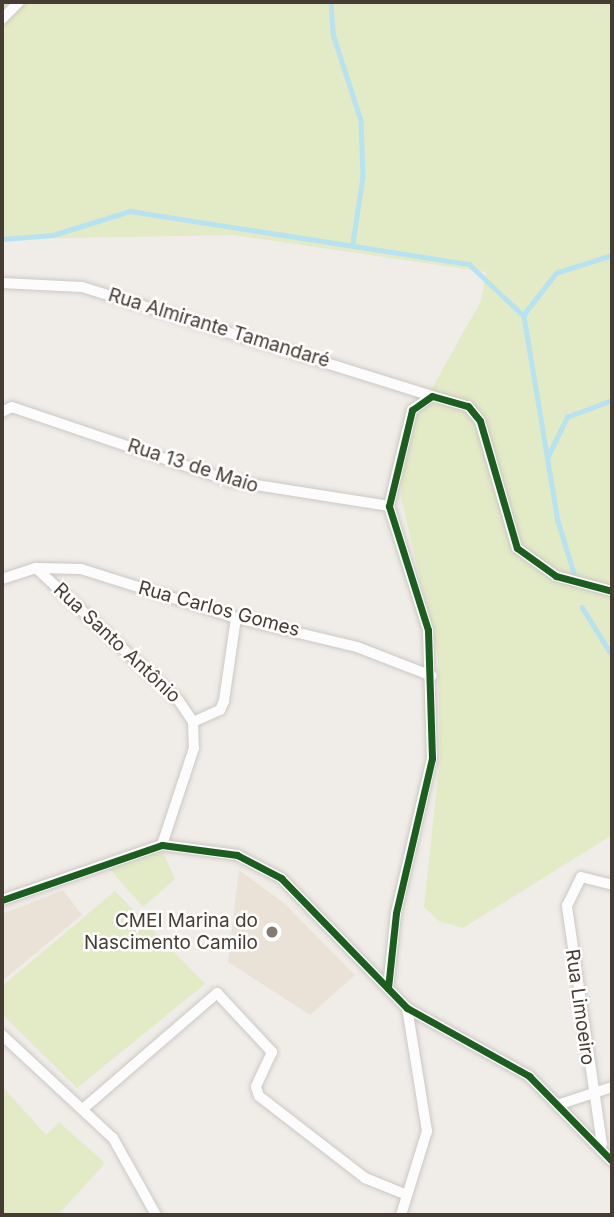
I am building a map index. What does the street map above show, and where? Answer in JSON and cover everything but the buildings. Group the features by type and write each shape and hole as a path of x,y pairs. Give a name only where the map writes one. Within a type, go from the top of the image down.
{"street":[{"path":"2,19 19,2"},
{"name":"Rua Almirante Tamandaré","path":"2,283 82,287 468,405 480,421 517,548 556,576 612,591"},
{"path":"388,988 398,904 430,771 432,676 428,630 389,506 406,422 432,396"},
{"path":"2,398 7,410"},
{"name":"Rua 13 de Maio","path":"7,410 231,481 389,506"},
{"name":"Rua Carlos Gomes","path":"2,579 36,568 81,569 236,618 357,647 432,676"},
{"name":"Rua Santo Antônio","path":"36,568 179,701 193,722 194,748 162,845"},
{"name":"Rua Santo Antônio","path":"193,722 220,710 224,701 236,618"},
{"path":"2,900 162,845 237,855 281,878 407,1007 529,1076 601,1144 612,1161"},
{"name":"Rua Limoeiro","path":"601,1144 567,906 569,892 586,876 612,885"},
{"path":"84,1108 216,993 272,1052 256,1087 259,1096 365,1178 407,1195"},
{"path":"401,1215 427,1131 407,1007"},
{"path":"2,1035 84,1108 126,1156 156,1215"},
{"path":"560,1104 612,1087"}],"shaded area":[{"name":"CMEI Marina do Nascimento Camilo","path":"239,870 284,903 355,975 310,1015 228,962"},
{"path":"63,890 82,915 2,981 2,914"}],"green space":[{"path":"2,2 612,2 612,835 463,928 439,921 424,907 440,757 438,657 401,497 404,438 481,301 486,272 234,235 2,239"},
{"path":"161,848 175,879 143,907 107,866"},
{"path":"115,891 205,984 77,1088 2,1014 2,986"},
{"path":"2,1086 46,1135 59,1122 105,1163 58,1215 2,1215"}],"waterway":[{"path":"331,2 333,34 361,120 363,177 353,243"},
{"path":"2,239 53,235 130,211 469,264 524,316 558,521 574,573"},
{"path":"524,314 556,273 612,255"},
{"path":"547,458 567,417 612,400"},
{"path":"582,607 612,655"}],"cycle path":[{"path":"388,988 396,913 432,758 428,630 389,506 412,410 432,396 468,406 480,421 517,548 556,576 612,591"},
{"path":"2,900 162,845 237,855 281,878 407,1008 529,1076 612,1161"}],"place":[{"name":"CMEI Marina do Nascimento Camilo","path":"272,932"}]}
